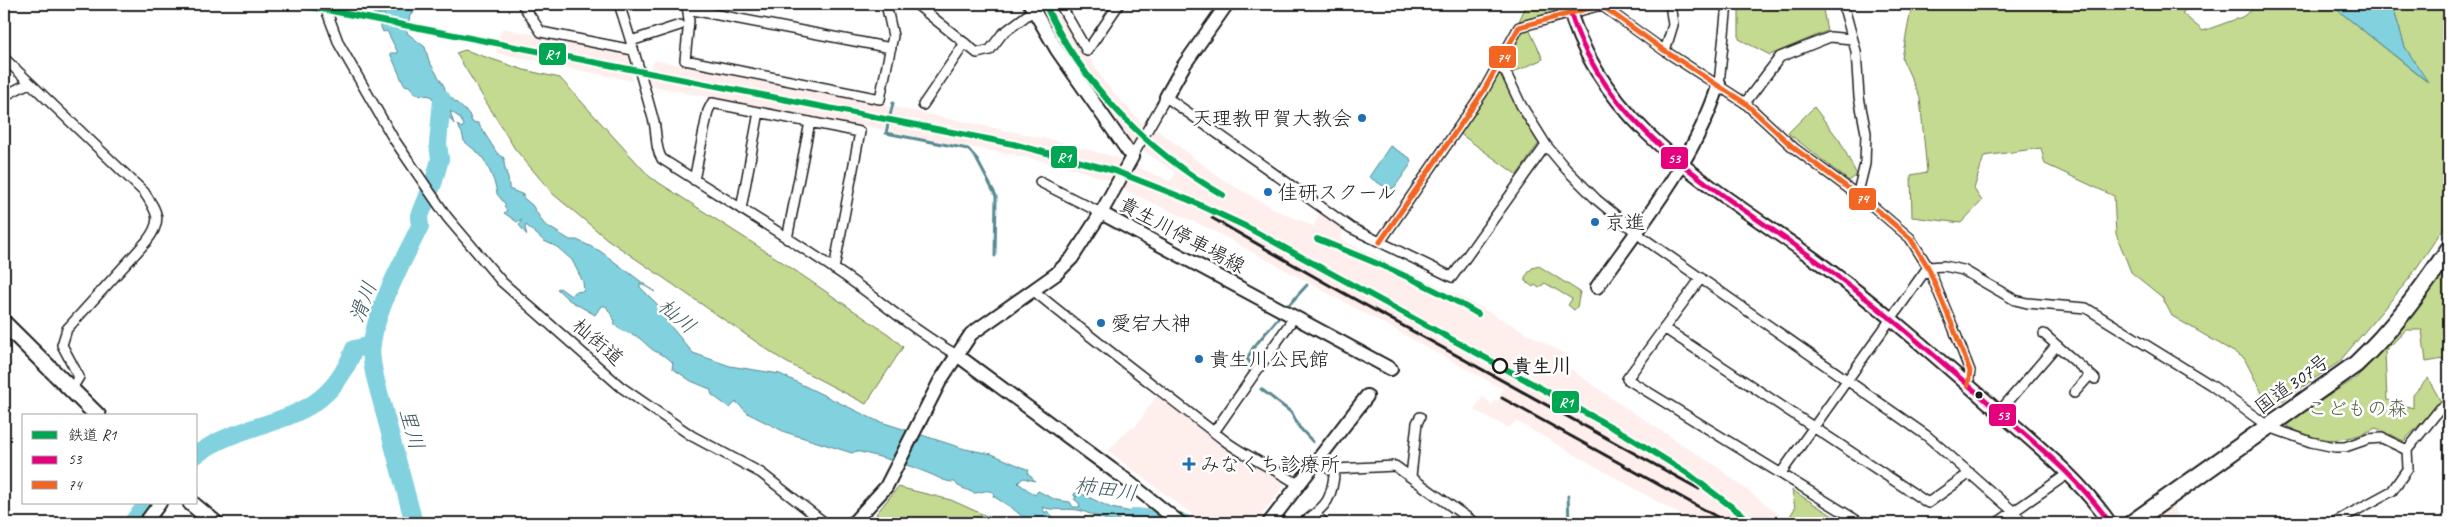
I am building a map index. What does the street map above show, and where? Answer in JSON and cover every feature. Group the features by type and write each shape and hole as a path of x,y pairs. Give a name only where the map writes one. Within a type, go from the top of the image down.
{"highway":[{"name":"国道307号","path":"2132,523 2269,428 2356,364 2385,336 2406,311 2449,250"}],"main road":[{"path":"4,323 96,414"},
{"path":"192,504 215,523"}],"street":[{"name":"杣街道","path":"324,4 339,44 392,138 420,180 441,205 447,217 502,282 622,387 692,436 761,473 825,523"},
{"path":"535,4 523,6 541,32 632,46 680,25"},
{"path":"620,4 657,133 658,154 662,159 834,269 886,305 954,360 1154,502 1180,523"},
{"path":"886,4 893,36 891,48 880,99 685,60 689,21 687,6 891,48"},
{"path":"916,4 977,53 990,50 1002,34 1032,7 1057,50 1132,157"},
{"path":"1060,4 1087,51 1119,4"},
{"path":"1040,182 1102,212 1184,65 1227,4"},
{"path":"1665,51 1673,25 1670,4"},
{"path":"1597,287 1683,166 1713,102 1719,84 1727,4"},
{"path":"1843,4 1856,51 1859,97 1866,145 1865,164 1856,196"},
{"path":"1380,242 1498,67 1520,27 1569,8 1601,5 1665,51 1719,84 1745,103 1794,148 1856,196 1875,208 1910,238 1928,267 1970,371 1968,385"},
{"path":"1569,8 1588,54 1607,86 1642,128 1683,166 1821,264 1968,385 2069,473 2110,523"},
{"path":"1745,103 1780,57 1830,36 1852,39"},
{"path":"923,105 965,43"},
{"path":"4,58 144,192 155,208 157,227 146,242 66,329 62,345 78,377 71,390"},
{"path":"1498,67 1505,71 1521,105 1546,145 1581,185 1636,232 1927,436 2014,512 2022,523"},
{"path":"4,96 29,83"},
{"path":"1166,97 1342,222 1452,277 1546,145"},
{"path":"694,180 708,111 712,103 860,132 834,269"},
{"path":"741,209 759,112"},
{"path":"787,239 810,122"},
{"name":"貴生川停車場線","path":"853,523 868,508 896,470 932,395 971,334 1056,274 1072,258 1102,212 1391,368"},
{"path":"1928,267 1944,266 1963,270 2015,300 2027,303 2086,308 2210,385 2269,428 2311,442 2334,447 2346,447 2368,439 2382,438 2407,450"},
{"path":"1780,472 1928,267"},
{"path":"1701,278 1627,379 1861,523"},
{"path":"1034,291 1100,345 1214,432 1248,456 1274,468 1298,485"},
{"path":"1214,432 1295,316"},
{"path":"1664,328 1928,503 1970,473"},
{"path":"2044,334 2092,377 2074,393"},
{"path":"1999,412 2056,346"},
{"path":"1270,523 1367,396"},
{"path":"2333,523 2392,491 2408,468 2407,450 2440,409 2449,402"},
{"path":"1410,476 1417,423 1420,417"},
{"path":"1318,461 1329,469 1395,466 1410,476 1422,488 1475,523"},
{"path":"1303,523 1316,514 1331,497 1335,469"},
{"path":"1997,523 2069,473"},
{"path":"146,523 159,504"},
{"path":"1316,514 1324,523"}],"shaded area":[{"path":"1035,4 1057,4 1105,83 1146,127 1138,136 1133,146 1072,68"},
{"path":"503,28 630,54 633,63 632,81 496,53 498,37"},
{"path":"655,60 890,107 887,126 884,130 650,86 646,74"},
{"path":"894,107 1061,142 1125,160 1112,181 1038,160 889,132"},
{"path":"1156,129 1223,180 1280,212 1314,226 1320,212 1344,229 1340,239 1460,296 1563,353 1559,361 1623,406 1716,466 1790,523 1679,523 1683,516 1516,421 1509,428 1474,410 1483,396 1492,405 1495,399 1498,401 1503,389 1214,231 1122,189 1135,166 1170,181 1176,173 1142,150"},
{"name":"みなくち診療所","path":"1158,394 1241,457 1267,470 1286,483 1255,523 1235,523 1217,518 1194,516 1108,451 1130,428 1135,427"},
{"path":"2173,505 2182,523 2148,523"}],"green space":[{"path":"1527,4 1561,4 1562,10 1519,21"},
{"path":"1739,4 1822,4 1827,31 1770,55 1739,39"},
{"path":"1912,4 2193,4 2182,13 2203,31 2242,17 2261,4 2330,4 2426,81 2405,47 2392,4 2449,4 2449,220 2409,279 2339,362 2270,409 2244,358 2172,316 2162,297 2131,272 2116,234 2114,196 2045,164 2041,148 1984,156 1974,189 1982,201 1961,223 1912,217 1911,175 1927,172 1920,98 1902,58"},
{"path":"1528,27 1543,59 1510,74 1507,62 1522,31"},
{"path":"465,50 524,70 560,78 650,177 784,263 891,336 903,347 866,404 784,361 607,239 553,194 515,149 456,53"},
{"path":"1497,73 1502,73 1522,115 1539,143 1517,175 1459,133"},
{"path":"1814,107 1840,141 1857,175 1849,181 1788,133"},
{"name":"こどもの森","path":"2449,259 2449,358 2426,362 2422,330 2406,330 2385,351 2387,400 2413,408 2413,395 2428,378 2441,402 2404,441 2376,428 2341,439 2318,438 2296,431 2284,424 2356,378 2397,334"},
{"path":"1539,266 1580,292 1577,307 1574,310 1568,305 1572,299 1545,283 1539,288 1535,285 1533,287 1525,281 1525,277 1532,268"},
{"path":"898,487 951,500 1002,523 889,523 876,514"},
{"path":"1792,490 1844,523 1790,523 1787,521 1795,508"}],"water":[{"path":"371,4 414,4 407,33 425,47 429,61 444,86 446,93 469,114 472,122 478,123 497,153 504,158 509,189 524,195 521,196 532,205 544,224 570,240 577,240 600,251 655,292 640,283 640,287 661,308 662,316 693,353 730,366 780,374 875,420 965,449 992,454 1029,470 1028,473 1035,481 1023,478 1018,483 1035,495 1038,491 1056,500 1070,502 1073,507 1080,507 1079,503 1074,499 1077,497 1074,494 1078,492 1111,508 1153,516 1161,521 1116,517 1123,523 1118,523 1082,511 1042,507 1045,513 1047,511 1060,523 1030,523 1012,508 993,496 994,493 986,491 974,493 958,486 955,482 945,481 903,464 856,451 852,453 785,432 749,414 736,402 730,408 712,395 710,389 691,381 672,368 673,363 653,350 637,336 617,327 606,306 601,306 595,315 569,300 557,289 560,288 571,296 574,292 584,291 583,282 572,260 557,247 544,241 526,225 527,235 519,225 522,219 517,222 504,213 507,211 504,206 506,205 497,194 494,180 484,160 464,141 457,125 462,128 464,125 459,117 450,111 454,124 445,111 433,110 435,103 431,96 416,94 409,86 404,85 390,53 398,53 387,31 383,32 380,25 386,23 385,15 374,14"},
{"path":"2330,4 2392,4 2405,47 2428,82"},
{"path":"1390,146 1410,158 1411,164 1394,188 1388,189 1369,177"}],"waterway":[{"name":"滑川","path":"414,523 376,381 371,348 379,314 420,226 419,218 434,181 440,159 438,144 442,99"},
{"path":"893,103 886,133 968,149 976,158 996,196 995,256"},
{"path":"1287,307 1307,285"},
{"path":"1250,372 1250,362 1247,359 1253,348 1280,316"},
{"name":"滑川","path":"198,454 241,432 306,408 324,395 341,376 354,349 372,345"},
{"path":"1261,389 1292,413 1299,427 1313,442"},
{"path":"1568,496 1569,523"},
{"name":"滑川","path":"132,523 147,504"},
{"name":"柿田川","path":"1136,517 1183,523"}],"railway":[{"path":"296,4 1013,144 1115,171 1189,200 1245,226 1626,435 1687,473 1753,523"},
{"path":"1212,218 1329,285 1699,489"},
{"path":"1502,398 1728,523"}],"rail line":[{"name":"R1","path":"296,4 1013,144 1115,171 1189,200 1245,226 1626,435 1687,473 1753,523"},
{"name":"R1","path":"1045,4 1077,61 1119,113 1169,158 1195,178 1223,195"},
{"name":"R1","path":"1317,239 1419,282 1478,314"}],"transit line":[{"name":"53","path":"1568,4 1584,48 1607,87 1637,122 1670,154 1745,211 1865,297 1908,333 2069,475 2084,490 2110,523"},
{"name":"74","path":"1380,242 1483,92 1519,27 1601,5 1665,51 1745,103 1794,148 1875,208 1910,238 1928,267 1953,327 1970,371 1968,385"}],"place":[{"name":"天理教甲賀大教会","path":"1362,118"},
{"name":"佳研スクール","path":"1268,192"},
{"name":"京進","path":"1595,222"},
{"name":"愛宕大神","path":"1101,323"},
{"name":"貴生川公民館","path":"1199,359"},
{"name":"貴生川","path":"1500,366"},
{"name":"みなくち診療所","path":"1189,464"}],"water label":[{"name":"杣川","path":"677,316"},
{"name":"里川","path":"412,429"}]}
